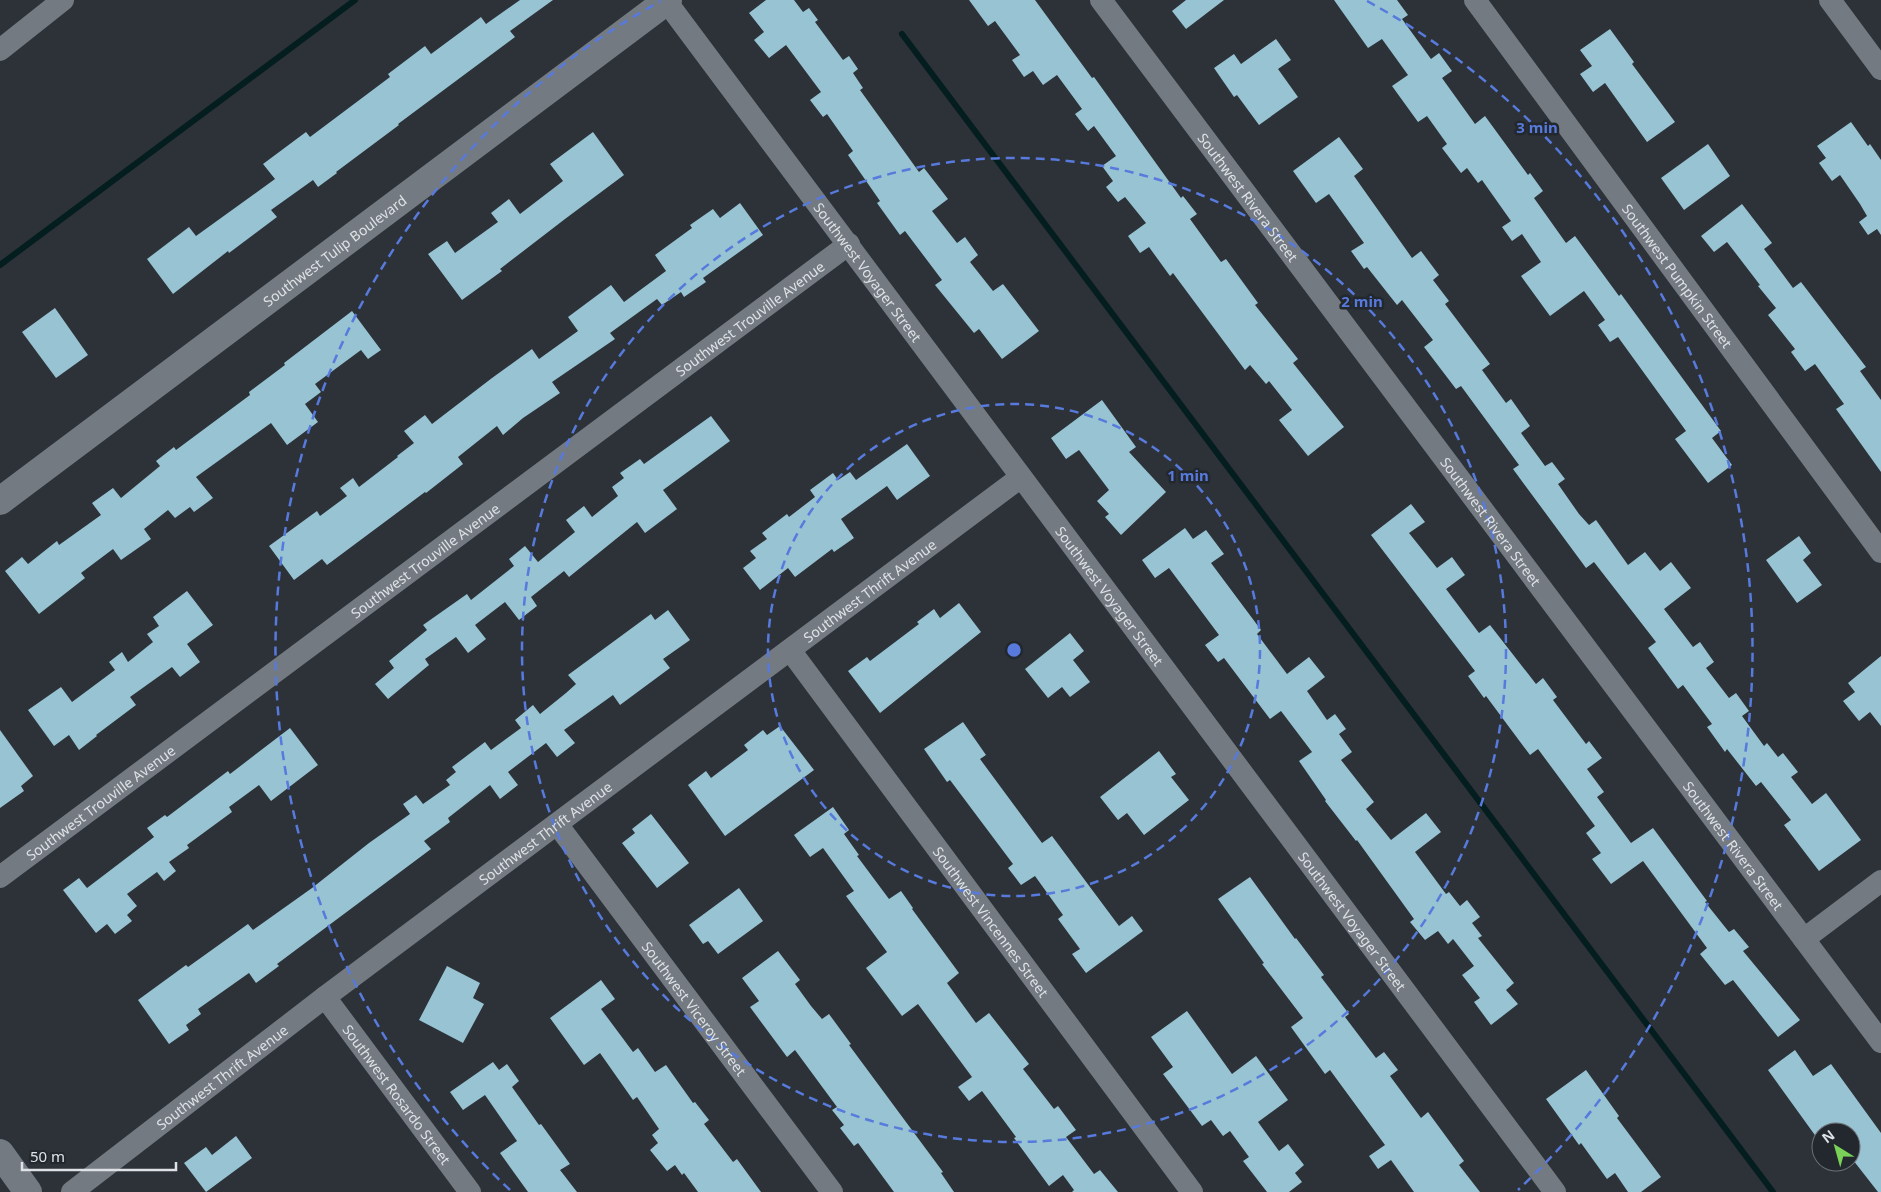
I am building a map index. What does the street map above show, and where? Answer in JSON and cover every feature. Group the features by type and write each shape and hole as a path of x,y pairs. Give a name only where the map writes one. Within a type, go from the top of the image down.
{"street":[{"path":"0,50 63,0"},
{"name":"Southwest Rivera Street","path":"1101,0 1881,1042"},
{"name":"Southwest Pumpkin Street","path":"1475,0 1881,552"},
{"path":"1830,0 1881,69"},
{"name":"Southwest Voyager Street","path":"667,1 1555,1192"},
{"name":"Southwest Tulip Boulevard","path":"0,501 667,1"},
{"name":"Southwest Trouville Avenue","path":"0,877 849,244"},
{"name":"Southwest Thrift Avenue","path":"72,1192 325,997 1021,477"},
{"name":"Southwest Vincennes Street","path":"790,650 1192,1192"},
{"name":"Southwest Viceroy Street","path":"558,824 832,1192"},
{"path":"1804,939 1881,881"},
{"name":"Southwest Rosardo Street","path":"325,997 470,1192"},
{"path":"0,1153 28,1192"}],"building":[{"path":"520,0 553,0 510,31 515,37 398,124 337,173 318,187 313,180 271,210 277,217 229,253 228,251 173,294 147,259 189,227 196,236 275,179 263,164 306,132 310,137 390,77 388,74 425,46 431,54 481,17 486,24"},
{"path":"766,0 794,0 803,12 809,8 818,20 815,22 843,60 849,56 858,69 853,73 863,88 860,90 919,172 924,168 948,199 932,211 957,243 965,237 978,255 970,262 993,291 1003,284 1039,331 1002,359 979,329 974,333 935,285 942,280 905,231 900,235 877,203 880,201 848,155 853,151 827,114 823,117 810,100 821,92 786,45 769,58 754,40 764,32 749,13"},
{"path":"969,0 1035,0 1092,78 1094,77 1181,198 1183,196 1197,214 1190,219 1221,262 1226,259 1258,303 1255,305 1298,359 1293,363 1344,427 1308,456 1279,420 1292,410 1269,381 1266,384 1250,365 1245,370 1173,273 1170,276 1149,247 1140,253 1128,236 1146,223 1125,197 1118,202 1106,187 1113,181 1102,166 1116,156 1094,126 1088,131 1075,114 1082,109 1057,75 1043,85 1033,71 1024,77 1012,60 1020,55 995,21 988,26"},
{"path":"1186,0 1224,0 1186,29 1172,11"},
{"path":"1334,0 1397,0 1408,15 1402,19 1431,59 1439,53 1452,71 1442,78 1475,124 1485,116 1528,175 1530,173 1543,191 1534,198 1566,243 1575,236 1619,296 1621,294 1721,431 1712,438 1732,465 1708,483 1675,439 1686,431 1618,337 1610,342 1598,325 1605,320 1584,291 1550,316 1521,276 1541,262 1522,234 1512,241 1502,227 1511,221 1482,180 1478,183 1467,168 1461,173 1442,148 1447,144 1427,116 1418,122 1392,86 1408,75 1382,39 1368,48"},
{"path":"1610,29 1634,62 1632,64 1675,122 1647,142 1605,83 1593,92 1580,74 1592,66 1580,50"},
{"path":"1276,39 1291,60 1278,69 1298,97 1259,125 1237,95 1234,97 1214,68 1234,54 1241,64"},
{"path":"1851,122 1868,146 1870,144 1881,160 1881,235 1877,229 1868,235 1859,222 1867,216 1860,204 1840,175 1832,181 1819,163 1826,158 1817,146"},
{"path":"593,132 624,175 462,300 428,254 447,241 455,253 498,222 491,213 509,199 520,214 563,181 550,164"},
{"path":"1339,137 1363,169 1354,176 1412,258 1421,251 1439,275 1433,280 1449,301 1445,304 1490,364 1482,370 1506,403 1511,399 1530,426 1521,433 1545,466 1552,462 1565,479 1558,484 1579,514 1589,525 1596,520 1628,565 1645,552 1660,571 1671,562 1691,588 1664,609 1693,647 1700,642 1714,662 1706,668 1729,698 1736,693 1749,711 1742,716 1764,746 1767,743 1778,757 1783,753 1798,772 1791,777 1812,804 1826,793 1861,840 1819,871 1784,825 1791,820 1761,782 1756,786 1727,749 1725,752 1707,727 1712,724 1683,685 1678,689 1648,648 1656,642 1594,562 1586,568 1513,469 1519,465 1461,386 1456,389 1424,347 1433,340 1402,300 1397,305 1367,267 1364,269 1351,251 1364,243 1329,194 1316,203 1293,171"},
{"path":"1708,144 1730,176 1684,210 1661,178"},
{"path":"740,203 763,235 703,278 706,282 684,297 681,292 662,305 657,299 610,333 615,339 552,382 560,393 523,418 503,435 497,426 458,457 463,464 426,493 327,565 322,559 294,580 269,546 317,511 320,516 347,496 340,488 353,478 359,487 398,457 414,443 404,431 425,415 432,424 532,349 539,359 578,331 568,317 611,285 624,302 666,271 655,255 692,228 690,225 713,209 720,218"},
{"path":"1742,204 1772,243 1764,249 1793,288 1801,282 1866,367 1860,371 1881,400 1881,472 1836,409 1844,404 1815,364 1805,371 1791,352 1795,349 1768,315 1776,308 1758,286 1760,285 1727,242 1714,252 1701,236"},
{"path":"55,308 88,355 56,378 22,332"},
{"path":"352,311 381,350 368,359 361,350 315,384 321,392 305,404 318,422 287,445 271,423 196,477 213,498 194,512 190,507 175,518 168,510 144,529 151,539 121,560 113,549 81,573 85,578 39,614 5,571 22,557 28,564 57,541 59,545 101,515 92,503 113,488 121,498 160,466 156,461 174,447 176,450 250,395 249,392 285,365 284,363"},
{"path":"1102,400 1136,447 1129,452 1166,492 1121,535 1105,517 1109,514 1097,501 1109,490 1079,450 1066,459 1051,438"},
{"path":"711,416 730,441 663,490 677,509 645,533 637,522 569,577 564,571 531,597 537,606 519,620 505,602 475,625 486,639 468,653 456,637 425,659 429,665 388,699 375,684 394,668 389,661 427,630 423,625 467,594 471,600 514,566 509,559 525,546 538,562 575,532 566,520 584,506 592,517 618,496 612,487 624,478 620,473 640,459 644,464"},
{"path":"907,444 930,476 897,500 887,486 841,519 854,538 834,552 832,549 795,577 788,568 760,590 743,568 756,558 750,551 767,539 762,533 787,514 789,517 815,497 810,490 833,473 838,480 850,472 856,480"},
{"path":"1411,504 1425,522 1409,533 1437,568 1452,557 1465,575 1446,589 1479,633 1490,625 1536,684 1543,678 1557,697 1553,700 1586,744 1589,741 1602,758 1587,769 1604,792 1597,797 1631,843 1653,828 1707,901 1705,902 1729,932 1734,929 1749,947 1743,951 1800,1020 1778,1037 1733,980 1725,985 1700,954 1707,948 1643,861 1611,884 1592,859 1601,853 1586,833 1595,826 1538,749 1530,755 1486,696 1484,698 1468,676 1475,671 1371,535"},
{"path":"1185,528 1193,539 1206,530 1224,554 1211,563 1261,630 1257,634 1287,674 1309,657 1325,677 1307,691 1327,720 1335,714 1346,729 1339,734 1352,752 1341,760 1374,802 1366,809 1391,840 1426,813 1441,832 1415,852 1446,894 1449,892 1460,906 1467,900 1480,917 1472,923 1482,936 1478,938 1514,983 1506,990 1518,1004 1491,1025 1474,1002 1480,998 1462,975 1474,966 1453,939 1448,944 1438,931 1425,940 1410,922 1414,919 1357,840 1325,801 1299,761 1312,752 1281,711 1270,719 1224,658 1218,662 1205,645 1219,635 1169,568 1155,578 1142,560"},
{"path":"1799,536 1811,553 1803,560 1822,585 1797,603 1766,560"},
{"path":"187,591 213,625 187,644 200,662 180,677 172,667 130,697 136,705 79,750 69,735 54,746 28,710 61,687 72,702 115,670 109,662 122,652 128,662 153,642 147,634 159,626 153,617"},
{"path":"959,603 981,632 880,713 848,671 867,657 870,661 919,624 917,622 934,609 940,618"},
{"path":"668,610 690,640 663,659 670,668 620,705 613,695 564,730 575,743 557,757 546,743 508,772 518,785 500,799 490,785 448,818 450,822 424,841 431,849 277,964 279,966 256,983 249,973 198,1009 201,1014 186,1025 189,1030 169,1044 138,1000 186,965 188,967 248,924 253,930 312,888 369,843 410,814 403,804 416,795 423,804 450,785 446,780 456,772 452,767 485,742 491,750 521,728 515,720 533,705 540,714 566,693 576,684 568,675 651,614 655,620"},
{"path":"1070,633 1084,651 1073,660 1090,682 1070,697 1062,687 1048,698 1025,669"},
{"path":"1881,656 1881,726 1870,712 1859,721 1843,701 1855,692 1848,683"},
{"path":"963,722 986,755 980,759 1042,843 1052,836 1119,926 1132,916 1143,931 1086,973 1072,954 1080,949 1058,919 1063,915 1035,876 1021,885 1008,868 1013,864 950,780 947,782 924,749"},
{"path":"780,726 814,770 725,836 688,785 706,771 711,778 748,750 744,745 763,730 767,735"},
{"path":"290,728 318,765 271,801 259,785 229,807 232,812 187,845 189,848 169,862 176,871 164,881 157,872 127,894 137,906 127,915 132,921 115,934 107,924 96,933 63,890 79,878 87,888 154,837 147,828 165,815 167,817 228,771 230,774"},
{"path":"0,730 33,776 21,786 24,791 0,808"},
{"path":"1159,751 1176,774 1171,777 1189,800 1144,835 1127,813 1118,820 1100,797"},
{"path":"833,807 849,830 844,834 859,855 857,856 889,899 901,891 959,973 947,983 976,1023 989,1013 1029,1064 1023,1069 1054,1109 1058,1106 1076,1130 1066,1137 1094,1174 1100,1170 1118,1192 1072,1192 1074,1190 1063,1175 1049,1186 982,1091 969,1101 958,1087 972,1077 918,1004 902,1016 866,968 887,952 846,896 854,891 823,848 810,857 794,835"},
{"path":"651,814 689,863 657,888 622,843 635,833 632,829"},
{"path":"1250,877 1324,975 1321,977 1349,1014 1345,1017 1376,1058 1384,1052 1398,1070 1390,1076 1421,1118 1428,1112 1464,1161 1459,1165 1480,1192 1414,1192 1391,1160 1378,1169 1369,1156 1385,1145 1330,1070 1325,1074 1291,1027 1303,1018 1262,964 1264,963 1218,899"},
{"path":"739,888 763,921 718,954 708,941 703,944 689,925"},
{"path":"778,951 800,980 795,984 811,1006 822,1019 829,1014 851,1044 849,1045 943,1172 941,1173 954,1192 894,1192 858,1143 854,1146 840,1128 844,1125 832,1110 837,1107 795,1050 787,1057 750,1007 759,1001 742,978"},
{"path":"447,966 480,983 473,998 484,1004 463,1043 419,1020"},
{"path":"601,980 615,999 601,1009 633,1052 638,1048 655,1072 666,1065 693,1103 695,1102 709,1120 704,1124 733,1162 737,1159 761,1192 698,1192 684,1173 682,1175 675,1165 667,1171 650,1150 658,1143 652,1135 659,1129 637,1097 633,1100 600,1053 584,1065 550,1018"},
{"path":"1187,1011 1232,1074 1256,1056 1288,1100 1258,1122 1279,1151 1288,1144 1304,1165 1295,1173 1302,1182 1289,1192 1267,1192 1243,1161 1249,1157 1230,1131 1223,1136 1211,1120 1202,1126 1163,1074 1173,1067 1151,1037"},
{"path":"1795,1050 1813,1076 1831,1064 1881,1133 1881,1192 1878,1192 1861,1170 1861,1122 1811,1122 1811,1130 1768,1070"},
{"path":"493,1062 499,1070 507,1064 519,1081 512,1087 570,1164 560,1170 577,1192 528,1192 500,1153 517,1141 485,1095 463,1110 450,1092"},
{"path":"1586,1070 1619,1116 1617,1118 1661,1177 1641,1192 1628,1192 1615,1173 1607,1179 1581,1143 1579,1145 1546,1099"},
{"path":"236,1136 252,1158 206,1192 184,1163 206,1147 212,1155"}],"waterway":[{"path":"0,265 355,0"},
{"path":"902,34 1773,1192"}]}
